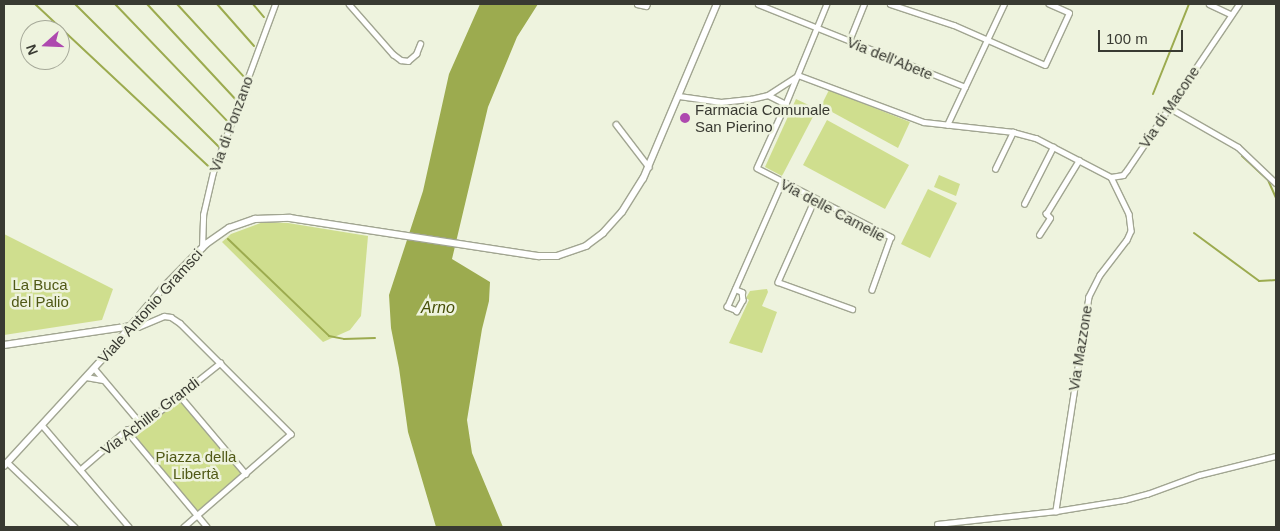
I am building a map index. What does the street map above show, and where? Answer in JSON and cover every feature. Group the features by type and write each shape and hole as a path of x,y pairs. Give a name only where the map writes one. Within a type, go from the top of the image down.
{"street":[{"name":"Via di Ponzano","path":"202,248 203,215 213,172 275,4"},
{"path":"349,4 400,60 408,61 416,54 420,44"},
{"path":"637,4 646,6 647,4"},
{"path":"616,124 649,166 717,4"},
{"name":"Via dell'Abete","path":"758,4 965,87"},
{"path":"768,94 786,104 827,4"},
{"path":"849,41 864,4"},
{"path":"890,4 954,26 1045,65 1068,13 1049,4"},
{"path":"947,126 1004,4"},
{"path":"1210,4 1230,14"},
{"name":"Via di Macone","path":"1111,177 1123,175 1127,170 1170,108 1230,14 1239,4"},
{"path":"680,96 721,102 768,94 798,75"},
{"path":"798,75 914,119 947,126 1013,132 1036,138 1111,177"},
{"name":"Via delle Camelie","path":"786,104 757,168 891,237 872,290"},
{"path":"1170,108 1238,147 1276,183"},
{"path":"996,169 1013,132"},
{"path":"1024,204 1053,147"},
{"path":"1039,235 1050,218 1046,214 1079,160"},
{"name":"Viale Antonio Gramsci","path":"6,464 132,326 162,289 202,248 229,228 266,217 290,218 521,254 556,256 586,246 603,233 622,212 649,166"},
{"name":"Via Mazzone","path":"1056,511 1089,297 1100,275 1127,240 1131,231 1129,214 1111,177"},
{"path":"735,289 742,292 743,300 737,311 727,306 782,182"},
{"path":"815,199 778,282 852,309"},
{"path":"4,345 132,326 138,327 164,316 171,317 180,323 291,434 184,527"},
{"name":"Via Achille Grandi","path":"81,469 126,430 142,425 220,363"},
{"path":"94,368 142,425"},
{"path":"86,377 97,377 105,381"},
{"path":"180,396 246,474"},
{"path":"42,425 129,527"},
{"path":"126,430 207,527"},
{"path":"936,524 1056,511 1147,494 1199,475 1276,456"},
{"path":"6,464 75,527"}],"green space":[{"path":"829,90 910,122 898,148 821,106"},
{"path":"796,99 817,109 782,176 765,167"},
{"path":"827,120 909,165 885,209 803,165"},
{"path":"939,175 960,184 956,196 934,187"},
{"path":"928,189 957,203 930,258 901,244"},
{"path":"263,222 288,223 368,236 361,316 350,330 323,342 222,242 231,234"},
{"name":"La Buca del Palio","path":"4,234 113,289 102,320 4,335"},
{"path":"767,289 768,292 762,306 777,312 762,353 729,343 749,300 746,298 750,291"},
{"name":"Piazza della Libertà","path":"180,396 246,474 197,515 133,438"}],"water":[{"name":"Arno","path":"480,4 538,4 517,37 488,107 452,259 490,282 489,301 482,329 467,420 472,453 503,527 436,527 408,432 391,328 389,295 423,191 449,74"}],"waterway":[{"path":"35,4 210,168"},
{"path":"75,4 219,147"},
{"path":"115,4 229,123"},
{"path":"147,4 237,101"},
{"path":"177,4 245,78"},
{"path":"217,4 254,46"},
{"path":"253,4 264,17"},
{"path":"1153,94 1189,4"},
{"path":"1242,156 1268,180 1276,198"},
{"path":"1194,233 1259,281 1276,280"},
{"path":"228,239 329,336 344,339 375,338"}],"place":[{"name":"Farmacia Comunale San Pierino","path":"685,118"}]}
